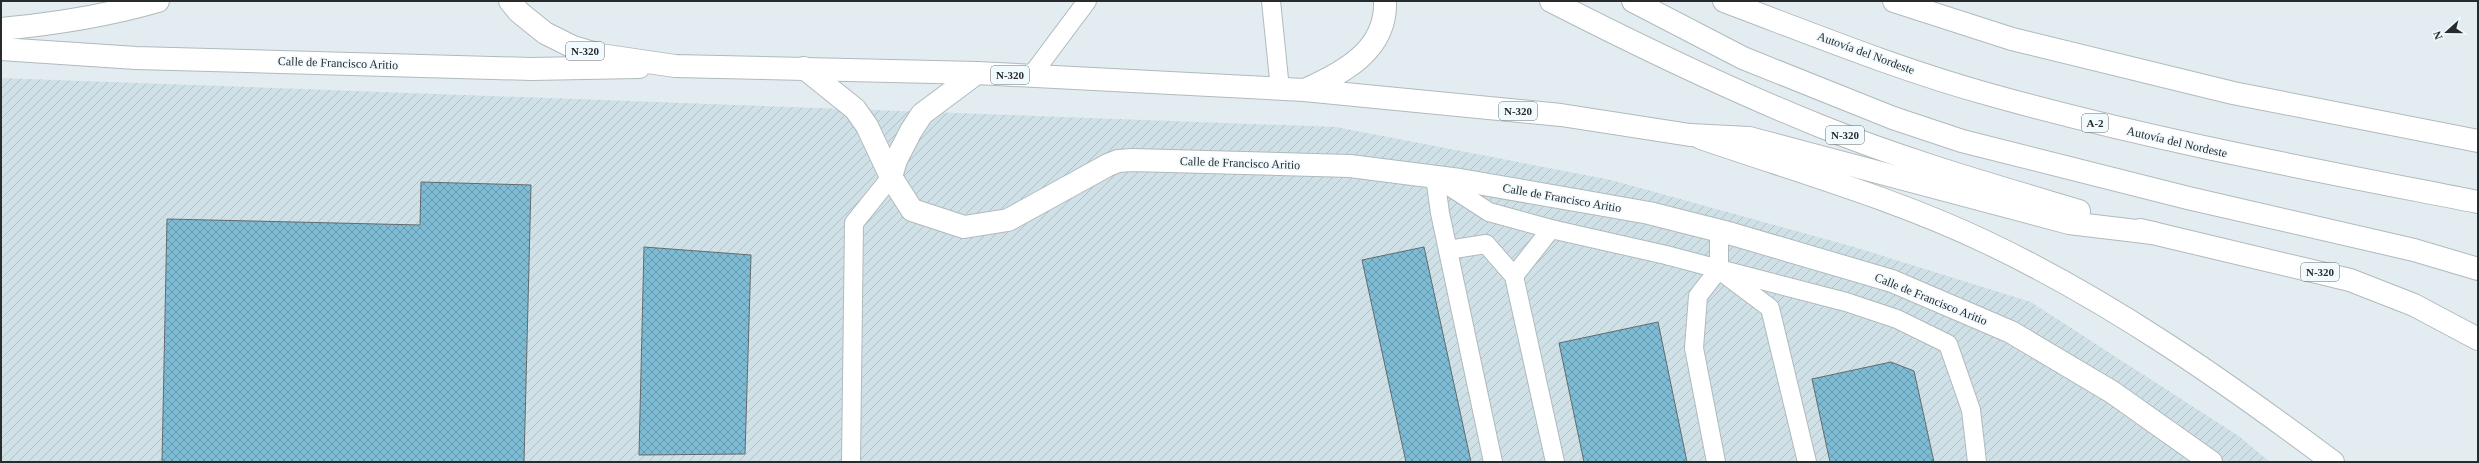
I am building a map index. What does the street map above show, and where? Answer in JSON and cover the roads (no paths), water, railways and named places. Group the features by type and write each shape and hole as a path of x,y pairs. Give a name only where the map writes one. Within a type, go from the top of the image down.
{"main road":[{"path":"1,29 65,23 130,9 158,1"},
{"name":"N-320","path":"510,1 519,12 544,33 573,47 600,55 675,66 977,73 1304,90 1562,115 1690,135 1749,138 2069,223 2153,233"},
{"name":"N-320","path":"1304,90 1335,76 1356,62 1373,46 1382,28 1385,1"},
{"name":"N-320","path":"1551,1 1693,72 1821,127 1952,173 2153,233 2350,280 2414,305 2478,339"},
{"path":"1633,1 1743,58 1893,118 1962,141 2188,198 2414,250 2478,269"},
{"name":"Autovía del Nordeste","path":"1724,1 1892,64 1988,95 2100,124 2214,151 2478,202"},
{"path":"1894,1 2012,39 2233,93 2478,141"},
{"name":"Calle de Francisco Aritio","path":"1,49 136,58 523,69 675,66"},
{"name":"Calle de Francisco Aritio","path":"804,68 855,109 867,126 891,177 912,210 964,227 1008,220 1118,160 1350,166 1435,177 1649,213 1719,231 1892,281 2011,332 2112,392 2211,462"},
{"path":"891,177 896,160 911,130 922,114 977,73"},
{"path":"1690,135 1894,203 1994,246 2067,283 2150,332 2232,387 2333,462"}],"lane":[{"path":"1031,76 1087,1"},
{"path":"1271,1 1280,89"},
{"path":"852,462 854,223 891,177"},
{"path":"1435,177 1489,212 1551,229 1666,255 1846,302 1897,320 1948,344 1971,410 1976,462"},
{"path":"1435,177 1448,250 1493,462"},
{"path":"1514,276 1551,229"},
{"path":"1716,462 1694,348 1698,296 1719,270 1719,231"},
{"path":"1448,250 1486,244 1514,276 1555,462"},
{"path":"1719,270 1770,308 1807,462"}]}
